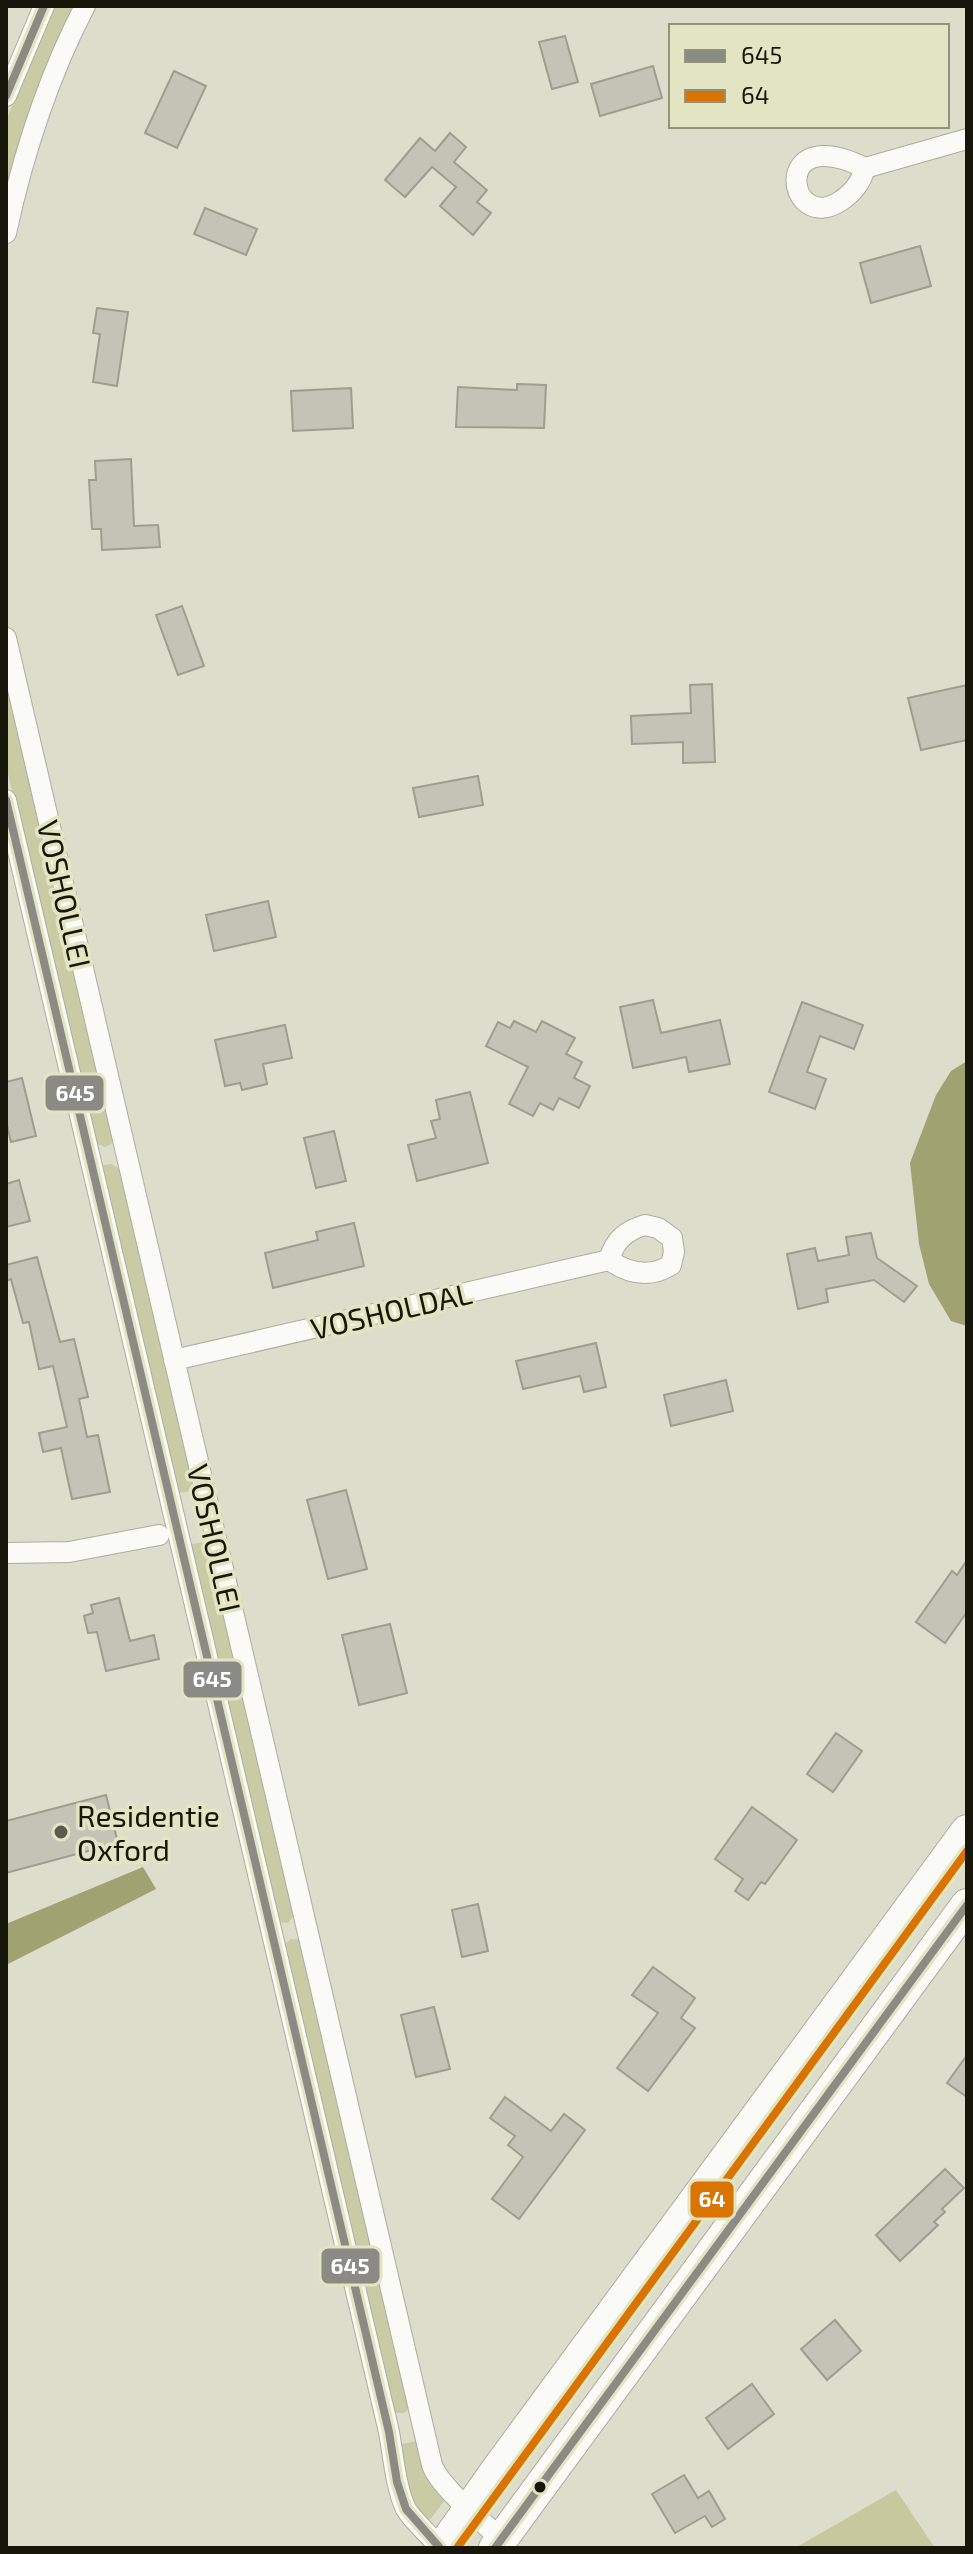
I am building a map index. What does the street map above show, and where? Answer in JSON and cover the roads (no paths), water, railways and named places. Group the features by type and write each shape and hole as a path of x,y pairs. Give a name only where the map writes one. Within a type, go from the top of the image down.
{"main road":[{"path":"441,2548 967,1831"},
{"path":"498,2544 967,1905"}],"street":[{"path":"6,96 44,6"},
{"path":"6,233 24,161 47,90 85,6"},
{"path":"865,168 967,139"},
{"name":"VOSHOLLEI","path":"6,638 421,2425 435,2474 469,2508 498,2544"},
{"name":"VOSHOLLEI","path":"6,800 405,2508 441,2548"},
{"path":"90,1158 124,1150"},
{"name":"VOSHOLDAL","path":"174,1360 609,1260"},
{"path":"6,1553 69,1552 159,1535"},
{"path":"271,1934 307,1926"},
{"path":"389,2432 421,2425"}],"place":[{"name":"Residentie Oxford","path":"61,1832"}]}
